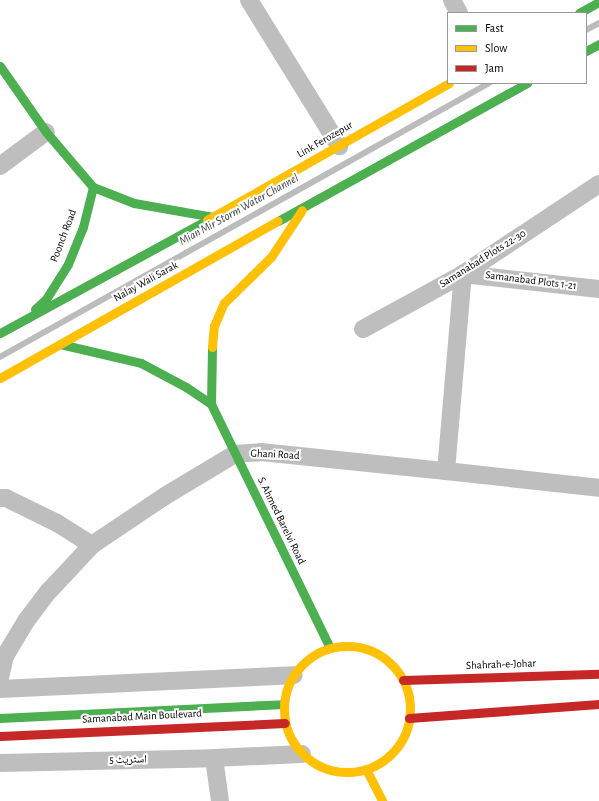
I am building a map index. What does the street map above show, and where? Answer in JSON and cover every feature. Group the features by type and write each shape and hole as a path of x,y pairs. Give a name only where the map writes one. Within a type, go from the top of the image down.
{"main road":[{"path":"580,12 599,2"},
{"path":"587,50 599,44"},
{"path":"0,66 46,132 93,187 134,203 213,217"},
{"name":"Link Ferozepur","path":"213,217 447,84"},
{"path":"304,207 525,84"},
{"name":"Poonch Road","path":"18,323 46,299 68,264 83,227 93,187"},
{"name":"Nalay Wali Sarak","path":"0,378 304,207"},
{"name":"S. Ahmed Barelvi Road","path":"304,207 271,258 224,303 214,326 210,355 211,404 330,648"},
{"path":"0,333 213,217"},
{"path":"60,344 141,362 186,387 211,404"},
{"path":"352,646 372,651 390,662 403,680 409,698 409,718 404,735 395,750 382,761 366,769 343,772 321,767 302,754 291,740 285,723 284,704 287,689 294,675 303,663 316,654 330,648 352,646"},
{"name":"Shahrah-e-Johar","path":"403,680 599,674"},
{"name":"Samanabad Main Boulevard","path":"0,718 284,704"},
{"path":"409,718 599,704"},
{"name":"Samanabad Main Boulevard","path":"0,736 285,723"},
{"path":"366,769 382,801"}],"street":[{"path":"248,0 338,146"},
{"path":"452,0 458,12"},
{"path":"0,166 46,132"},
{"name":"Samanabad Plots 22-30","path":"363,329 463,274 599,184"},
{"path":"446,471 463,274"},
{"name":"Samanabad Plots 1-21","path":"463,274 599,289"},
{"name":"Ghani Road","path":"0,678 5,656 26,621 49,590 92,545 165,496 235,454 261,452 599,488"},
{"path":"0,498 6,498 57,523 92,545"},
{"path":"0,689 294,675"},
{"name":"اسٹریٹ 5","path":"0,764 302,754"},
{"path":"214,758 220,801"}],"waterway":[{"name":"Mian Mir Storm Water Channel","path":"587,29 599,23"},
{"name":"Mian Mir Storm Water Channel","path":"0,357 487,84"}],"traffic: fast":[{"path":"581,12 599,2"},
{"path":"587,50 599,44"},
{"path":"0,66 46,132 93,187 134,203 213,217"},
{"path":"278,221 525,84"},
{"path":"35,309 46,299 68,264 83,227 93,187"},
{"path":"0,333 207,220"},
{"path":"60,344 141,363 186,387 211,404"},
{"path":"212,347 211,404 330,648"},
{"path":"0,718 284,704"}],"traffic: slow":[{"path":"207,220 447,84"},
{"path":"212,347 214,326 224,303 271,257 302,210"},
{"path":"0,378 278,221"},
{"path":"353,646 377,654 387,660 396,669 405,685 409,697 410,709 409,721 405,733 396,749 387,758 371,767 359,771 341,772 317,764 307,758 298,749 289,733 285,721 284,703 292,679 298,669 307,660 323,651 335,647 353,646"},
{"path":"366,769 382,801"}],"traffic: jam":[{"path":"403,680 599,674"},
{"path":"409,718 599,704"},
{"path":"0,736 285,723"}]}
